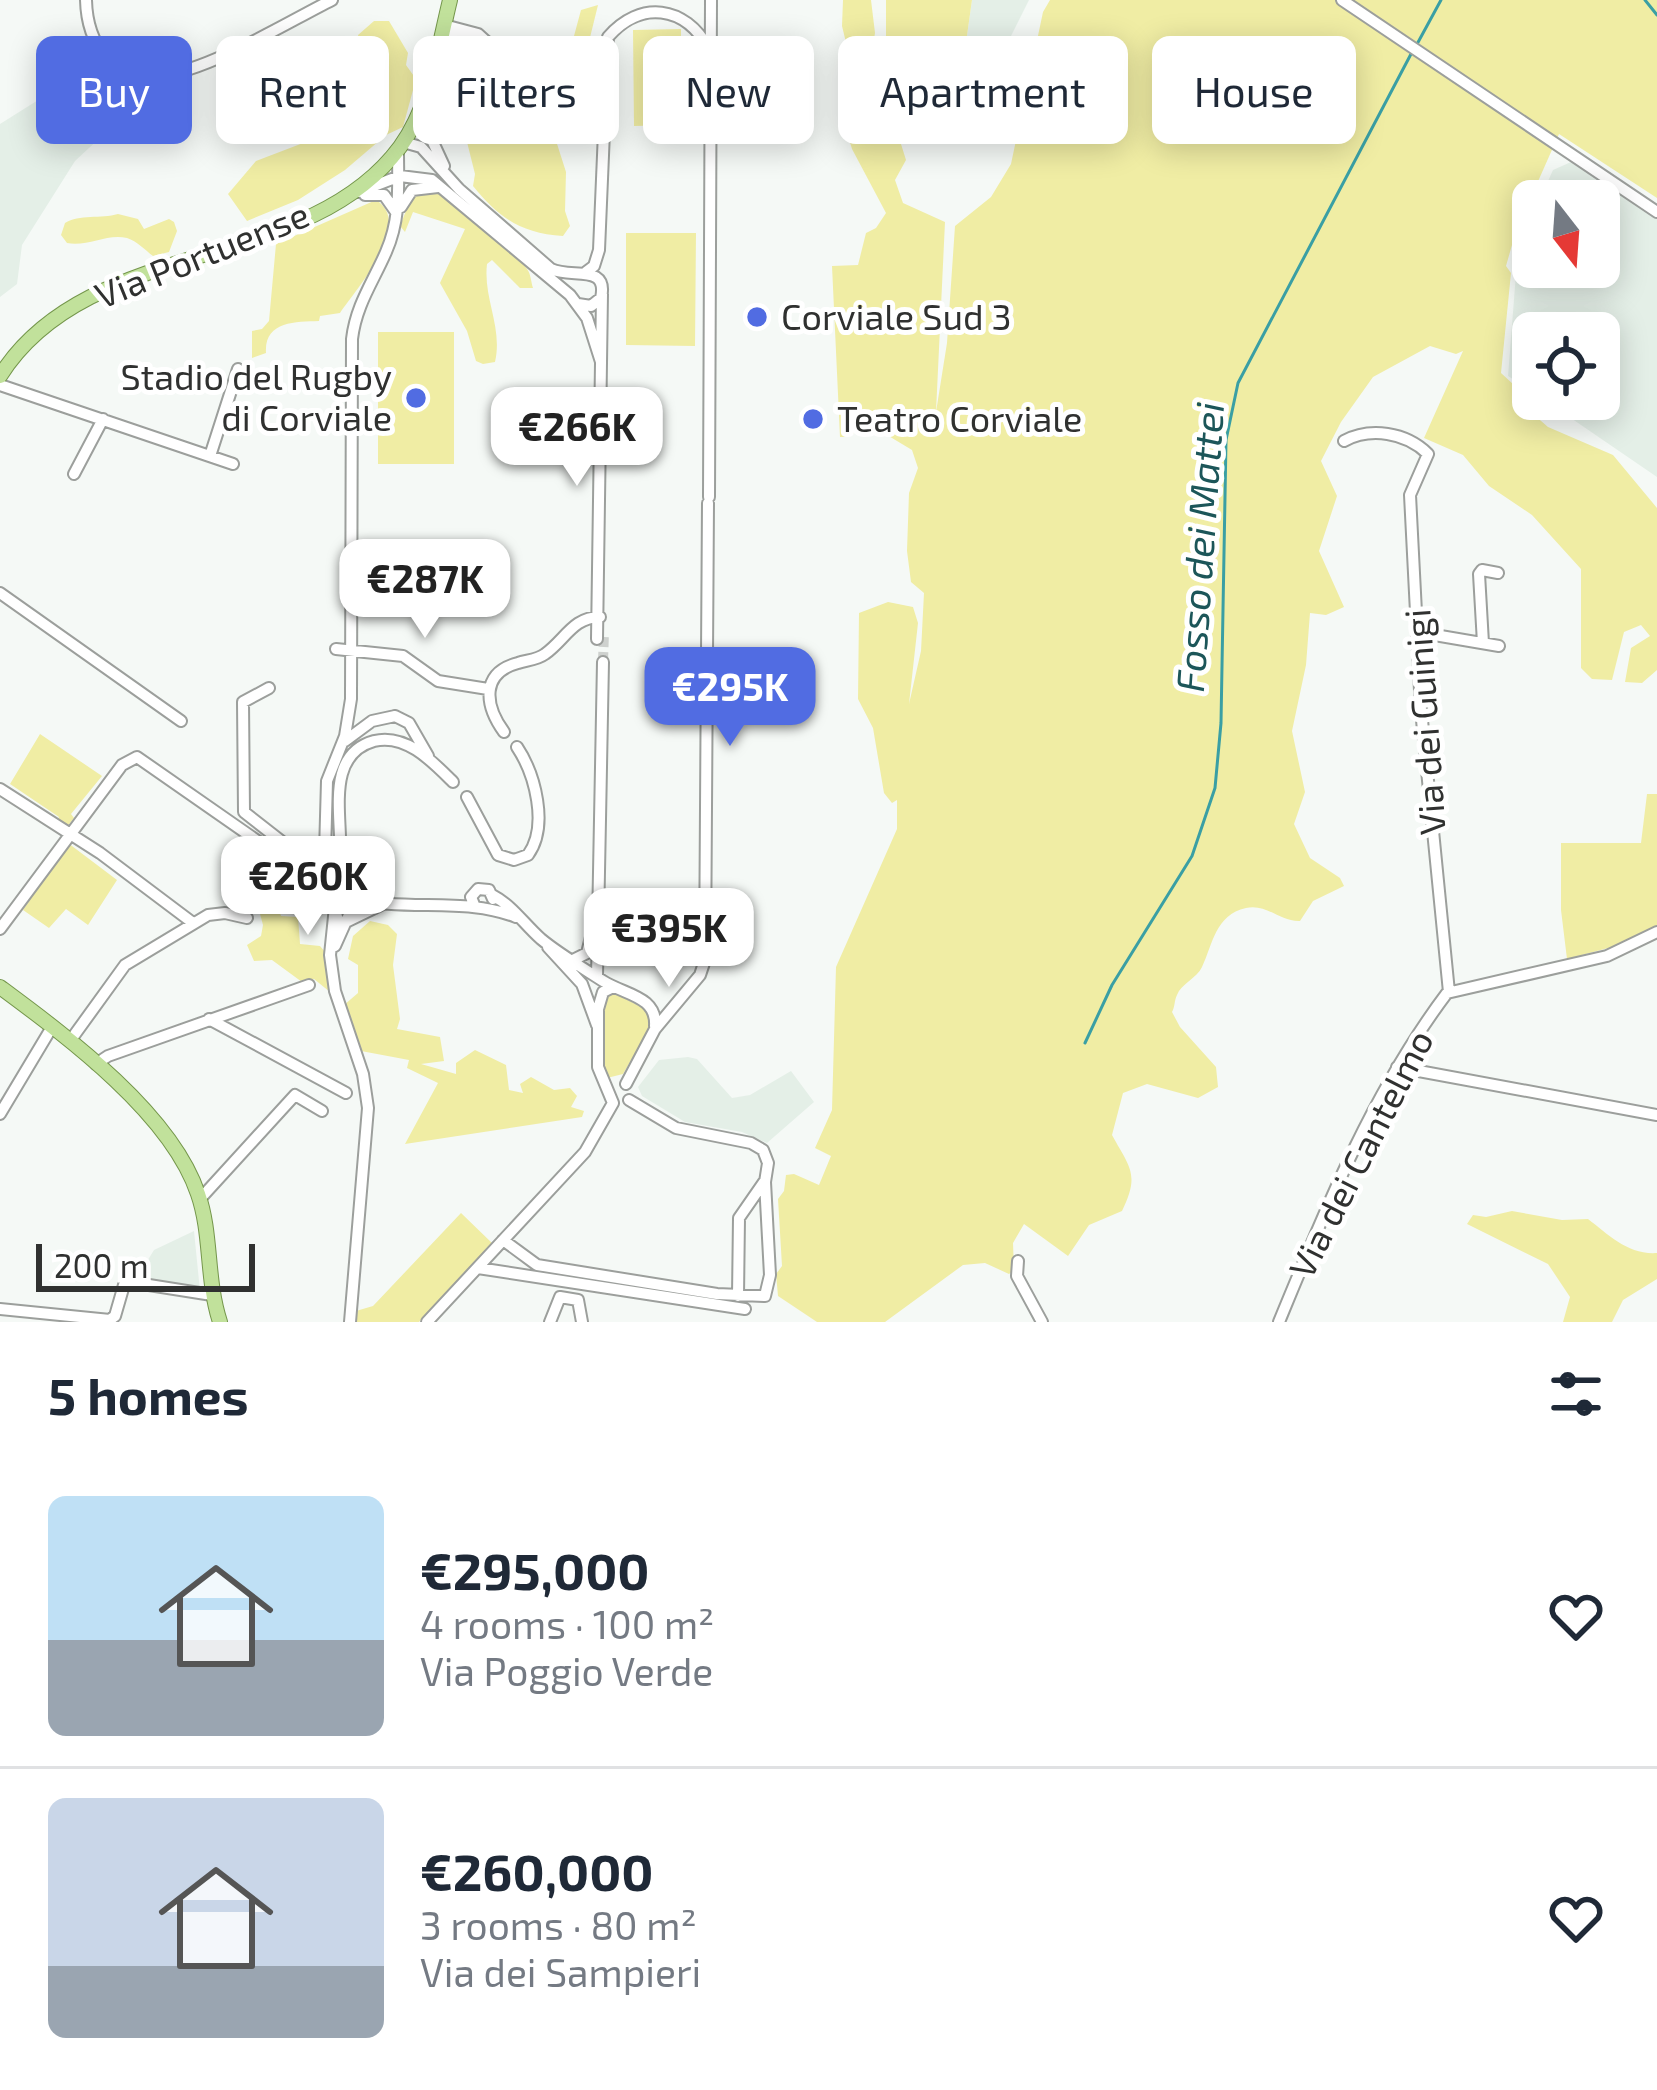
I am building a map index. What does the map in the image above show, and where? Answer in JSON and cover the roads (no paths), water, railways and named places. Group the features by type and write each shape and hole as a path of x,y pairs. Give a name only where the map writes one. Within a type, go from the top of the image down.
{"main road":[{"name":"Via Portuense","path":"441,36 449,1"},
{"name":"Via Portuense","path":"0,376 36,332 73,308 158,268 292,224 340,199 371,177 400,146 413,119"},
{"path":"0,987 96,1064 151,1119 182,1163 200,1199 220,1322"}],"street":[{"path":"86,0 88,30 108,60 133,74 157,77 218,56 332,0"},
{"path":"711,0 711,36"},
{"path":"1342,0 1657,212"},
{"path":"574,300 571,280 594,266 599,250 608,37 631,16 671,6 700,36"},
{"path":"443,29 481,36"},
{"path":"433,144 452,190"},
{"path":"626,1084 655,1029 704,964 710,144"},
{"path":"397,215 400,146 421,147 452,190 574,300 590,323 601,362"},
{"path":"340,199 400,176 427,178 452,190 551,269 601,280 600,628 586,618 545,655 503,669 488,688 490,709 504,731"},
{"path":"320,864 326,782 343,743 351,699 352,339 356,309 387,250 406,196 432,185 452,190"},
{"path":"340,199 381,194 391,201 397,215"},
{"path":"574,300 595,304 602,294"},
{"path":"210,456 238,369"},
{"path":"0,385 233,464"},
{"path":"74,474 103,419"},
{"name":"Via dei Guinigi","path":"1344,441 1372,430 1422,447 1428,454 1410,495 1448,992"},
{"path":"1483,643 1479,574 1482,570 1498,573"},
{"path":"0,593 181,721"},
{"path":"1417,632 1499,646"},
{"path":"336,649 404,656 438,681 488,688"},
{"path":"597,977 600,670"},
{"path":"269,688 243,702 245,815 320,864 333,883 338,922 384,904"},
{"path":"351,699 359,713 378,719"},
{"path":"343,743 378,719 394,716 409,723 430,759"},
{"path":"331,967 348,921 349,897 340,871 341,776 356,752 401,732 394,716"},
{"path":"384,740 408,745 453,782"},
{"path":"467,797 497,856 514,860 528,855 537,837 535,789 518,747"},
{"path":"0,929 122,765 137,758 259,842 336,911"},
{"path":"0,788 193,922"},
{"path":"349,897 384,904 482,902 519,917 582,984 598,1027"},
{"path":"336,911 331,967 339,1010 368,1100 350,1322"},
{"path":"70,1041 120,969 193,922 217,913 247,918"},
{"path":"573,960 586,953 598,917"},
{"name":"Via dei Cantelmo","path":"1279,1322 1317,1230 1397,1067 1448,992 1607,956 1657,932"},
{"path":"598,940 616,989"},
{"path":"546,944 653,1007 655,1029"},
{"path":"96,1064 309,985"},
{"path":"616,989 603,992 598,1009 598,1076 610,1097 621,1105 631,1092 626,1084"},
{"path":"208,1019 346,1093"},
{"path":"0,1114 52,1027"},
{"path":"1397,1067 1657,1115"},
{"path":"428,1322 586,1150 616,1083 626,1084"},
{"path":"200,1199 295,1095 322,1111"},
{"path":"503,1240 537,1265 738,1296 761,1298 768,1291 767,1160 760,1147 676,1128 629,1100"},
{"path":"738,1296 738,1221 765,1182"},
{"path":"748,1203 766,1223"},
{"path":"1018,1262 1017,1276 1042,1322"},
{"path":"478,1268 745,1309"},
{"path":"550,1322 560,1297 557,1281"},
{"path":"0,1310 47,1318 112,1319 124,1285 130,1282 212,1295"},
{"path":"560,1297 578,1300 582,1322"}],"waterway":[{"name":"Fosso dei Mattei","path":"1416,46 1441,0"},
{"path":"1645,0 1657,15"},
{"name":"Fosso dei Mattei","path":"1085,1043 1112,985 1192,856 1215,788 1221,723 1226,440 1238,383 1411,54"}],"tunnel":[{"path":"603,662 604,632"}],"place":[{"name":"Corviale Sud 3","path":"757,317"},
{"name":"Stadio del Rugby di Corviale","path":"416,398"},
{"name":"Teatro Corviale","path":"813,419"}]}
